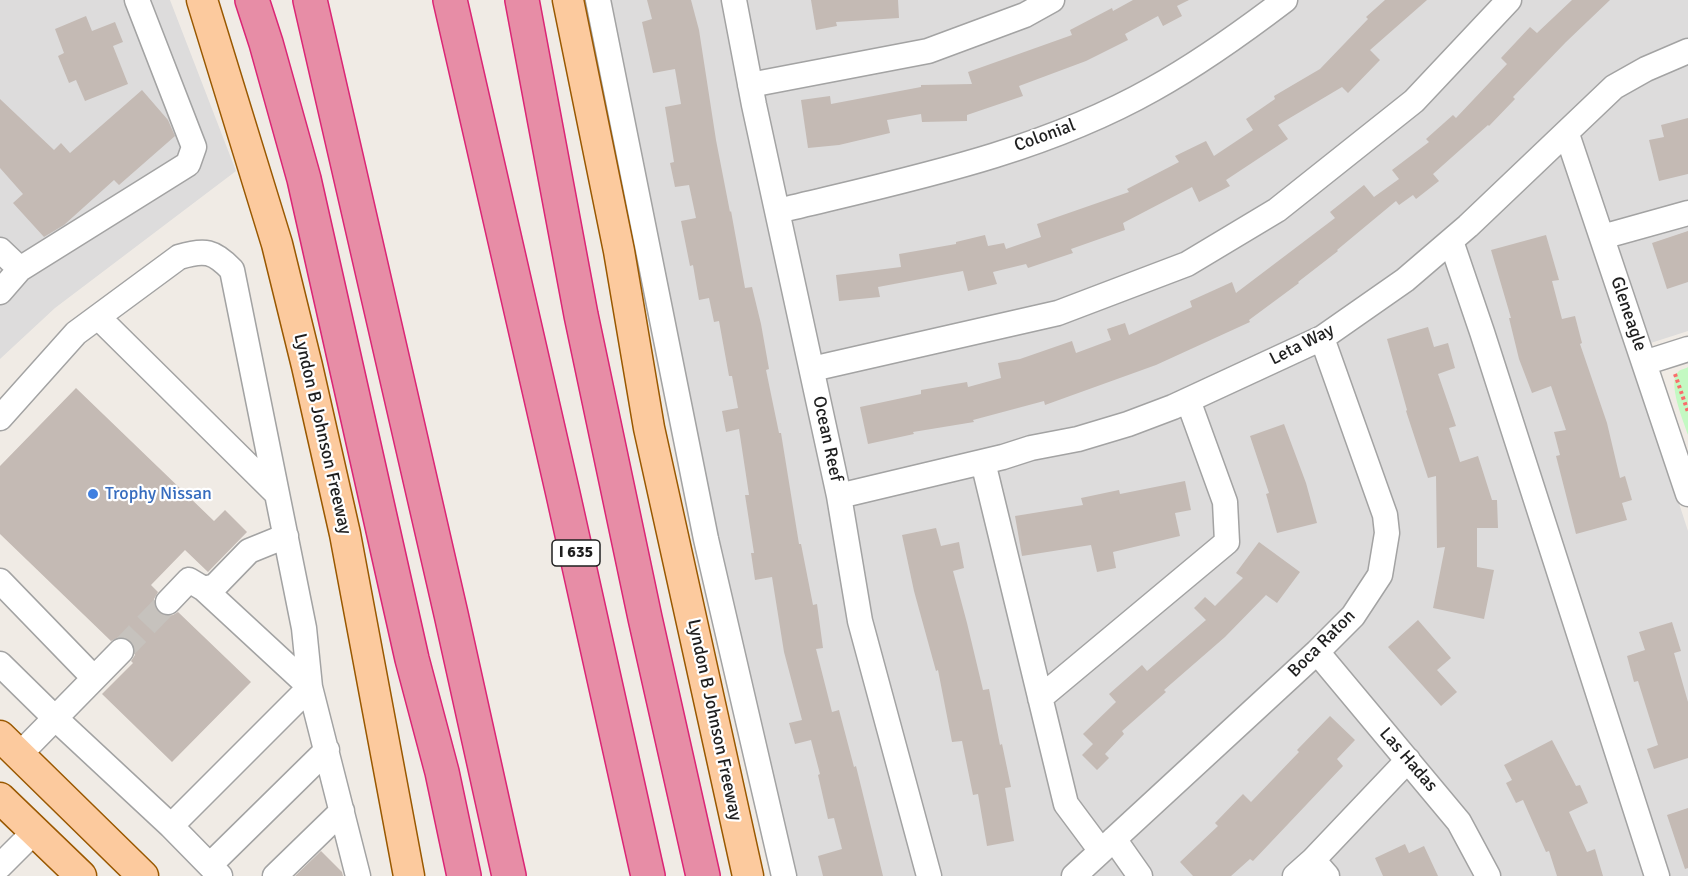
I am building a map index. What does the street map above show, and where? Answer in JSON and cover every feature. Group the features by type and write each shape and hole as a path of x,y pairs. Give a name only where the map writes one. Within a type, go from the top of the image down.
{"highway":[{"path":"252,0 267,43 304,178 412,659 442,772 464,876"},
{"path":"310,0 452,614 509,876"},
{"name":"I 635","path":"450,0 648,876"},
{"path":"466,70 468,0"},
{"path":"522,0 581,315 642,606 703,876"}],"main road":[{"name":"Lyndon B Johnson Freeway","path":"202,0 277,244 307,366 345,534 409,876"},
{"name":"Lyndon B Johnson Freeway","path":"568,0 619,251 649,428 748,876"},
{"path":"9,746 143,876"},
{"path":"0,798 81,876"}],"street":[{"path":"0,292 20,269 188,164 194,147 137,0"},
{"path":"598,0 706,539 784,876"},
{"name":"Ocean Reef","path":"734,0 838,496 860,621 930,876"},
{"path":"750,85 928,51 1025,15 1053,0"},
{"name":"Colonial","path":"778,211 950,169 1092,119 1162,84 1230,41 1285,0"},
{"path":"812,369 1058,313 1187,264 1277,210 1414,101 1509,0"},
{"name":"Leta Way","path":"838,496 1031,448 1078,439 1128,424 1188,400 1322,338 1405,280 1451,241 1614,87 1646,69 1688,51"},
{"name":"Gleneagle","path":"1566,134 1687,486"},
{"path":"1602,237 1688,213"},
{"path":"1451,241 1657,876"},
{"path":"0,250 20,269"},
{"path":"0,418 76,333 179,257 198,251 220,257 232,270 304,628 310,687 357,876"},
{"path":"98,317 277,494"},
{"name":"Boca Raton","path":"1074,876 1317,652 1353,616 1380,575 1387,533 1385,514 1322,338"},
{"path":"1644,363 1688,349"},
{"path":"1040,698 1227,542 1225,502 1188,400"},
{"path":"982,462 1066,804 1140,876"},
{"path":"204,589 214,586 249,551 286,536"},
{"path":"168,602 189,580 204,589 310,687"},
{"path":"0,581 94,678"},
{"path":"9,746 55,718 121,651"},
{"name":"Las Hadas","path":"1317,652 1459,822 1488,876"},
{"path":"0,664 171,826 215,871 327,750"},
{"path":"171,826 310,687"},
{"path":"1295,876 1320,868 1408,760"},
{"path":"275,876 342,812"},
{"path":"0,866 34,831"}],"path":[{"path":"1675,373 1688,412"}],"shaded area":[{"path":"0,0 170,0 236,171 55,308 0,359"},
{"path":"591,0 1688,0 1688,331 1629,350 1688,531 1688,876 786,876"}],"green space":[{"path":"1688,367 1688,435 1677,402 1674,383 1679,371"}],"building":[{"path":"647,0 691,0 699,30 716,140 745,288 752,287 761,324 769,369 766,370 779,433 781,433 799,544 801,544 813,605 817,604 823,648 816,649 832,712 839,710 854,767 856,766 883,876 823,876 818,856 842,849 834,818 828,819 811,740 795,744 789,723 802,720 784,652 772,577 755,580 751,553 754,553 745,495 749,495 739,429 726,432 722,411 738,408 732,376 729,376 719,321 714,322 709,298 699,300 693,265 690,266 681,221 696,218 689,185 675,187 670,163 674,162 665,107 681,104 675,69 653,73 642,22 652,19"},
{"path":"811,0 898,0 899,18 836,22 837,26 816,30"},
{"path":"1133,0 1189,0 1177,6 1182,16 1163,26 1158,16 1125,34 1128,40 1086,61 1019,86 1023,96 967,115 967,121 922,122 921,114 887,120 890,133 839,145 808,148 801,100 830,96 831,104 921,87 921,85 972,84 968,72 1072,35 1070,30 1112,8 1113,11"},
{"path":"1385,0 1427,0 1370,50 1380,60 1348,93 1342,87 1278,125 1288,139 1226,180 1230,186 1199,202 1192,187 1123,223 1125,230 1071,249 1073,253 1028,268 1026,264 993,272 997,284 968,291 963,271 878,287 880,297 839,301 836,275 901,267 899,254 956,244 956,242 985,235 988,246 1004,243 1006,249 1041,237 1037,224 1129,192 1127,189 1179,162 1175,156 1206,141 1214,156 1253,130 1246,119 1275,99 1274,96 1320,69 1368,19 1366,17"},
{"path":"1572,0 1610,0 1513,97 1515,99 1489,126 1433,174 1439,181 1416,199 1413,195 1399,205 1396,201 1299,283 1249,320 1250,322 1156,365 1045,405 1044,401 973,420 974,422 913,432 914,434 868,444 860,407 921,394 921,390 967,382 968,387 1001,378 998,363 1020,359 1072,341 1076,353 1111,340 1107,329 1125,323 1129,335 1192,307 1190,301 1232,282 1236,293 1335,218 1330,212 1364,185 1374,197 1399,179 1392,170 1429,142 1426,139 1453,115 1456,118 1507,64 1501,58 1530,27 1537,33"},
{"path":"86,16 92,31 115,22 123,42 113,46 128,84 85,101 76,80 69,83 58,56 64,53 55,29"},
{"path":"142,90 168,120 175,136 119,185 114,180 64,225 44,237 13,203 23,194 0,168 0,99 54,150 61,143 70,153"},
{"path":"1688,118 1688,174 1659,181 1649,140 1664,137 1661,125"},
{"path":"1688,231 1688,282 1667,289 1652,243"},
{"path":"1546,235 1559,280 1552,281 1562,319 1575,316 1582,343 1580,344 1607,423 1620,478 1625,476 1632,500 1622,503 1627,520 1576,534 1556,456 1560,455 1554,432 1566,430 1551,386 1532,393 1519,359 1509,318 1511,318 1491,250"},
{"path":"1428,327 1434,347 1448,343 1455,368 1438,374 1456,426 1449,428 1460,462 1478,456 1492,500 1497,500 1498,528 1477,528 1477,567 1494,570 1484,619 1433,608 1445,547 1437,548 1436,476 1428,478 1406,411 1387,339"},
{"name":"Trophy Nissan","path":"76,388 214,521 225,510 247,532 208,572 185,550 151,585 158,592 154,605 158,612 165,616 178,612 251,682 172,762 102,694 133,663 131,661 135,655 135,648 131,641 124,637 111,641 0,534 0,466"},
{"path":"1284,424 1306,483 1317,523 1277,533 1266,494 1269,493 1250,436"},
{"path":"1185,481 1191,510 1175,513 1180,536 1113,552 1116,568 1097,572 1091,545 1022,556 1015,516 1083,505 1081,498 1119,490 1120,494"},
{"path":"936,528 941,546 959,542 964,568 953,571 983,690 989,689 1000,745 1002,744 1011,787 1005,788 1014,841 987,846 978,794 973,795 962,741 952,742 938,670 936,671 914,591 902,535"},
{"path":"1259,542 1300,572 1277,603 1266,595 1225,637 1164,690 1166,692 1122,731 1124,734 1105,754 1109,758 1097,770 1082,755 1093,744 1083,734 1116,702 1109,694 1142,665 1147,671 1206,620 1194,608 1205,597 1215,606 1243,578 1236,573"},
{"path":"1418,620 1451,658 1437,670 1457,692 1441,706 1388,647"},
{"path":"1672,622 1681,651 1674,653 1688,702 1688,758 1654,769 1647,749 1658,745 1638,681 1634,682 1627,656 1645,650 1639,632"},
{"path":"1330,716 1355,740 1337,759 1343,766 1253,861 1250,859 1231,876 1193,876 1180,862 1218,826 1215,823 1243,794 1251,802"},
{"path":"1552,740 1576,786 1580,785 1588,803 1569,812 1587,852 1595,849 1603,876 1557,876 1549,851 1546,852 1523,800 1516,803 1506,783 1512,780 1504,765"},
{"path":"1688,808 1688,868 1685,869 1667,815"},
{"path":"1405,844 1409,853 1424,846 1438,876 1383,876 1375,858"},
{"path":"321,851 342,872 343,876 295,876"}],"tunnel":[{"path":"121,651 168,602"}],"place":[{"name":"Trophy Nissan","path":"93,494"}]}
